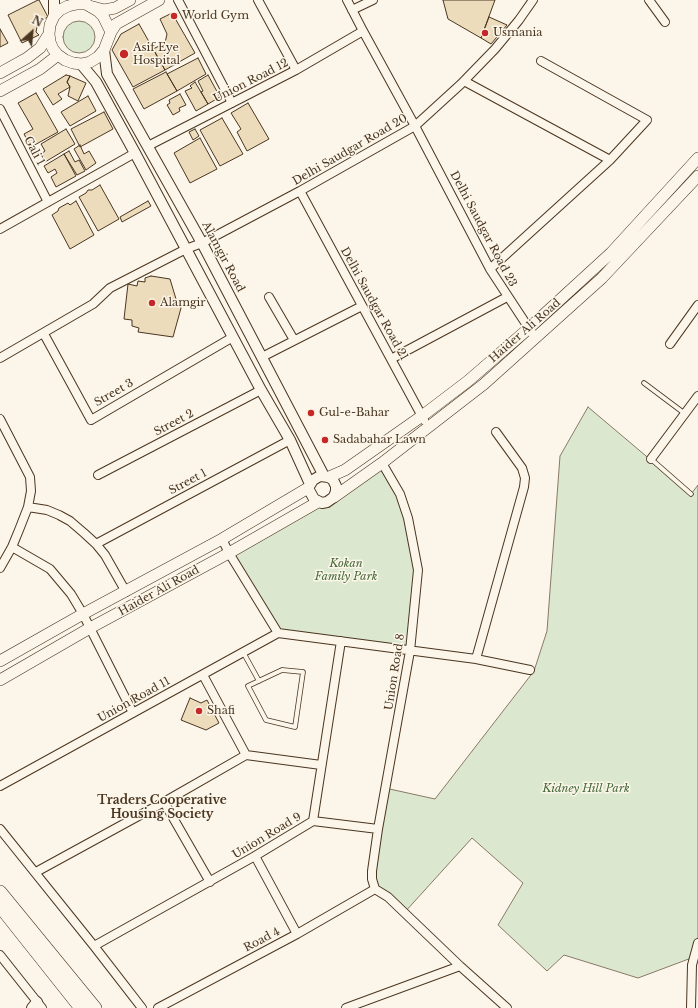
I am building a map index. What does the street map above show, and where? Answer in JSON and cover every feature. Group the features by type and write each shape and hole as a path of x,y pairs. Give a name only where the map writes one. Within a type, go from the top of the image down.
{"main road":[{"path":"130,0 115,8 104,10 86,4 68,6 60,10 54,16 50,24 49,34 53,49 58,55 69,62 81,64 90,62 98,57 104,50 116,24 159,0"},
{"path":"86,4 103,16 111,32"},
{"path":"0,73 27,58 40,48 49,34"},
{"path":"0,91 40,69 58,55"},
{"name":"Haider Ali Road","path":"327,476 345,470 422,416 468,381 528,329 611,253 698,158"},
{"name":"Haider Ali Road","path":"334,497 382,463 484,384 602,278 698,176"},
{"name":"Haider Ali Road","path":"0,661 222,539 309,486"},
{"name":"Haider Ali Road","path":"0,680 90,628 229,553 318,502"},
{"path":"0,892 95,1008"},
{"path":"0,906 80,1008"}],"street":[{"path":"54,0 54,16"},
{"path":"178,0 232,103"},
{"path":"258,0 296,70"},
{"name":"Delhi Saudgar Road 23","path":"347,0 362,31 416,126 490,269 528,329 536,338"},
{"path":"352,10 373,0"},
{"name":"Delhi Saudgar Road 20","path":"0,358 94,304 110,288 202,243 300,191 416,126 464,81 495,49 533,0"},
{"path":"649,0 665,22"},
{"name":"Union Road 12","path":"148,146 296,70 362,31"},
{"name":"Alamgir Road","path":"104,50 107,74 202,243 327,476"},
{"path":"490,269 610,160 647,120 541,61"},
{"path":"81,64 96,82 261,390 290,440 309,486 311,496 318,502 327,502 334,497 336,486 333,480 327,476 315,478 309,486"},
{"path":"464,81 610,160"},
{"name":"Gali 1","path":"0,109 48,202"},
{"path":"0,229 135,153"},
{"name":"Delhi Saudgar Road 21","path":"300,191 428,428"},
{"path":"269,297 294,340"},
{"path":"391,359 507,297"},
{"path":"670,344 698,305"},
{"path":"262,357 362,306"},
{"name":"Street 3","path":"44,334 92,420 233,337"},
{"name":"Street 2","path":"98,475 261,390"},
{"path":"651,459 698,396"},
{"path":"0,419 30,477 31,491 28,507 12,547 0,568"},
{"path":"476,659 524,487 525,478 522,468 496,432"},
{"name":"Street 1","path":"96,544 290,440"},
{"name":"Union Road 8","path":"375,889 372,879 372,871 378,829 410,651 418,570 408,518 400,494 382,463"},
{"path":"28,507 47,510 70,521 96,544 113,568 126,592"},
{"path":"222,539 278,633 476,659 530,670"},
{"path":"12,547 50,569 71,594 84,614 133,713"},
{"name":"Union Road 11","path":"0,786 278,633"},
{"name":"Union Road 9","path":"94,946 256,856 313,821 341,641"},
{"path":"203,675 246,755"},
{"path":"36,872 246,755 321,766"},
{"path":"164,802 210,882"},
{"path":"313,821 378,829"},
{"path":"0,829 36,872 142,1008"},
{"path":"256,856 297,934"},
{"path":"375,889 388,897 460,966 507,1008"},
{"name":"Road 4","path":"158,1008 297,934 375,889"},
{"path":"691,1008 692,965 698,943"},
{"path":"0,955 37,1006"},
{"path":"346,1008 460,966"}],"lane":[{"path":"644,383 684,413"},
{"path":"651,459 691,494"},
{"path":"243,652 259,681"},
{"path":"282,670 303,672 295,727 266,720 248,686 259,681 282,670"}],"green space":[{"path":"76,21 82,21 91,25 95,37 91,49 82,53 76,53 67,49 63,40 63,34 67,25"},
{"name":"Kidney Hill Park","path":"588,407 691,494 698,485 698,943 694,957 638,978 564,955 547,971 498,925 523,883 472,838 404,913 375,889 373,867 385,788 435,799 534,671 547,631 560,456"},
{"name":"Kokan Family Park","path":"382,463 400,494 418,570 410,651 278,633 229,553 351,485"}],"building":[{"path":"38,0 48,17 38,22 36,32 39,35 22,43 8,15"},
{"path":"443,0 495,0 481,38 448,19"},
{"path":"172,13 195,53 165,70 153,49 165,43 167,34 160,19"},
{"path":"489,17 507,25 491,44 481,38"},
{"path":"139,24 165,70 133,87 112,50 121,34"},
{"path":"0,29 8,43 0,47"},
{"path":"198,58 206,74 177,91 167,74"},
{"path":"166,72 177,91 144,109 133,89"},
{"path":"66,75 70,76 67,82 70,87 58,94 62,99 53,105 43,89"},
{"path":"208,75 220,97 208,104 201,92 203,91 198,81"},
{"path":"70,76 86,83 78,101 68,96 70,87 67,82"},
{"path":"195,82 208,104 196,111 185,91 192,88 190,86"},
{"path":"36,93 58,132 31,147 24,134 33,129 18,103"},
{"path":"180,94 186,105 179,108 180,111 173,115 167,105 170,103 169,100"},
{"path":"88,96 96,111 70,126 61,112"},
{"path":"248,103 269,139 247,151 237,132 241,129 231,113"},
{"path":"104,112 113,129 80,147 71,129"},
{"path":"222,118 243,154 220,166 200,130"},
{"path":"66,129 75,144 45,162 41,154 45,151 41,144"},
{"path":"195,129 199,136 193,140 189,132"},
{"path":"200,138 217,169 190,183 174,153"},
{"path":"80,145 84,154 89,151 96,163 86,170 74,149"},
{"path":"69,151 75,162 79,160 85,171 77,175 64,154"},
{"path":"64,154 76,176 56,187 51,177 57,173 55,169 48,173 44,166"},
{"path":"100,185 119,219 98,231 79,197 88,190 92,190"},
{"path":"76,201 94,235 70,249 52,215 58,211 59,208 68,203 70,205"},
{"path":"148,201 151,206 122,222 120,217"},
{"name":"Alamgir","path":"151,276 170,279 176,299 181,308 173,337 138,332 139,328 132,326 132,320 124,319 128,284 137,286 138,281 145,282 145,278"},
{"name":"Shafi","path":"190,698 201,703 207,700 219,723 206,730 181,720"}],"place":[{"name":"World Gym","path":"174,16"},
{"name":"Usmania","path":"485,33"},
{"name":"Asif Eye Hospital","path":"124,54"},
{"name":"Alamgir","path":"152,303"},
{"name":"Gul-e-Bahar","path":"311,413"},
{"name":"Sadabahar Lawn","path":"325,440"},
{"name":"Shafi","path":"199,711"}],"district":[{"name":"Traders Cooperative Housing Society","path":"162,808"}]}
